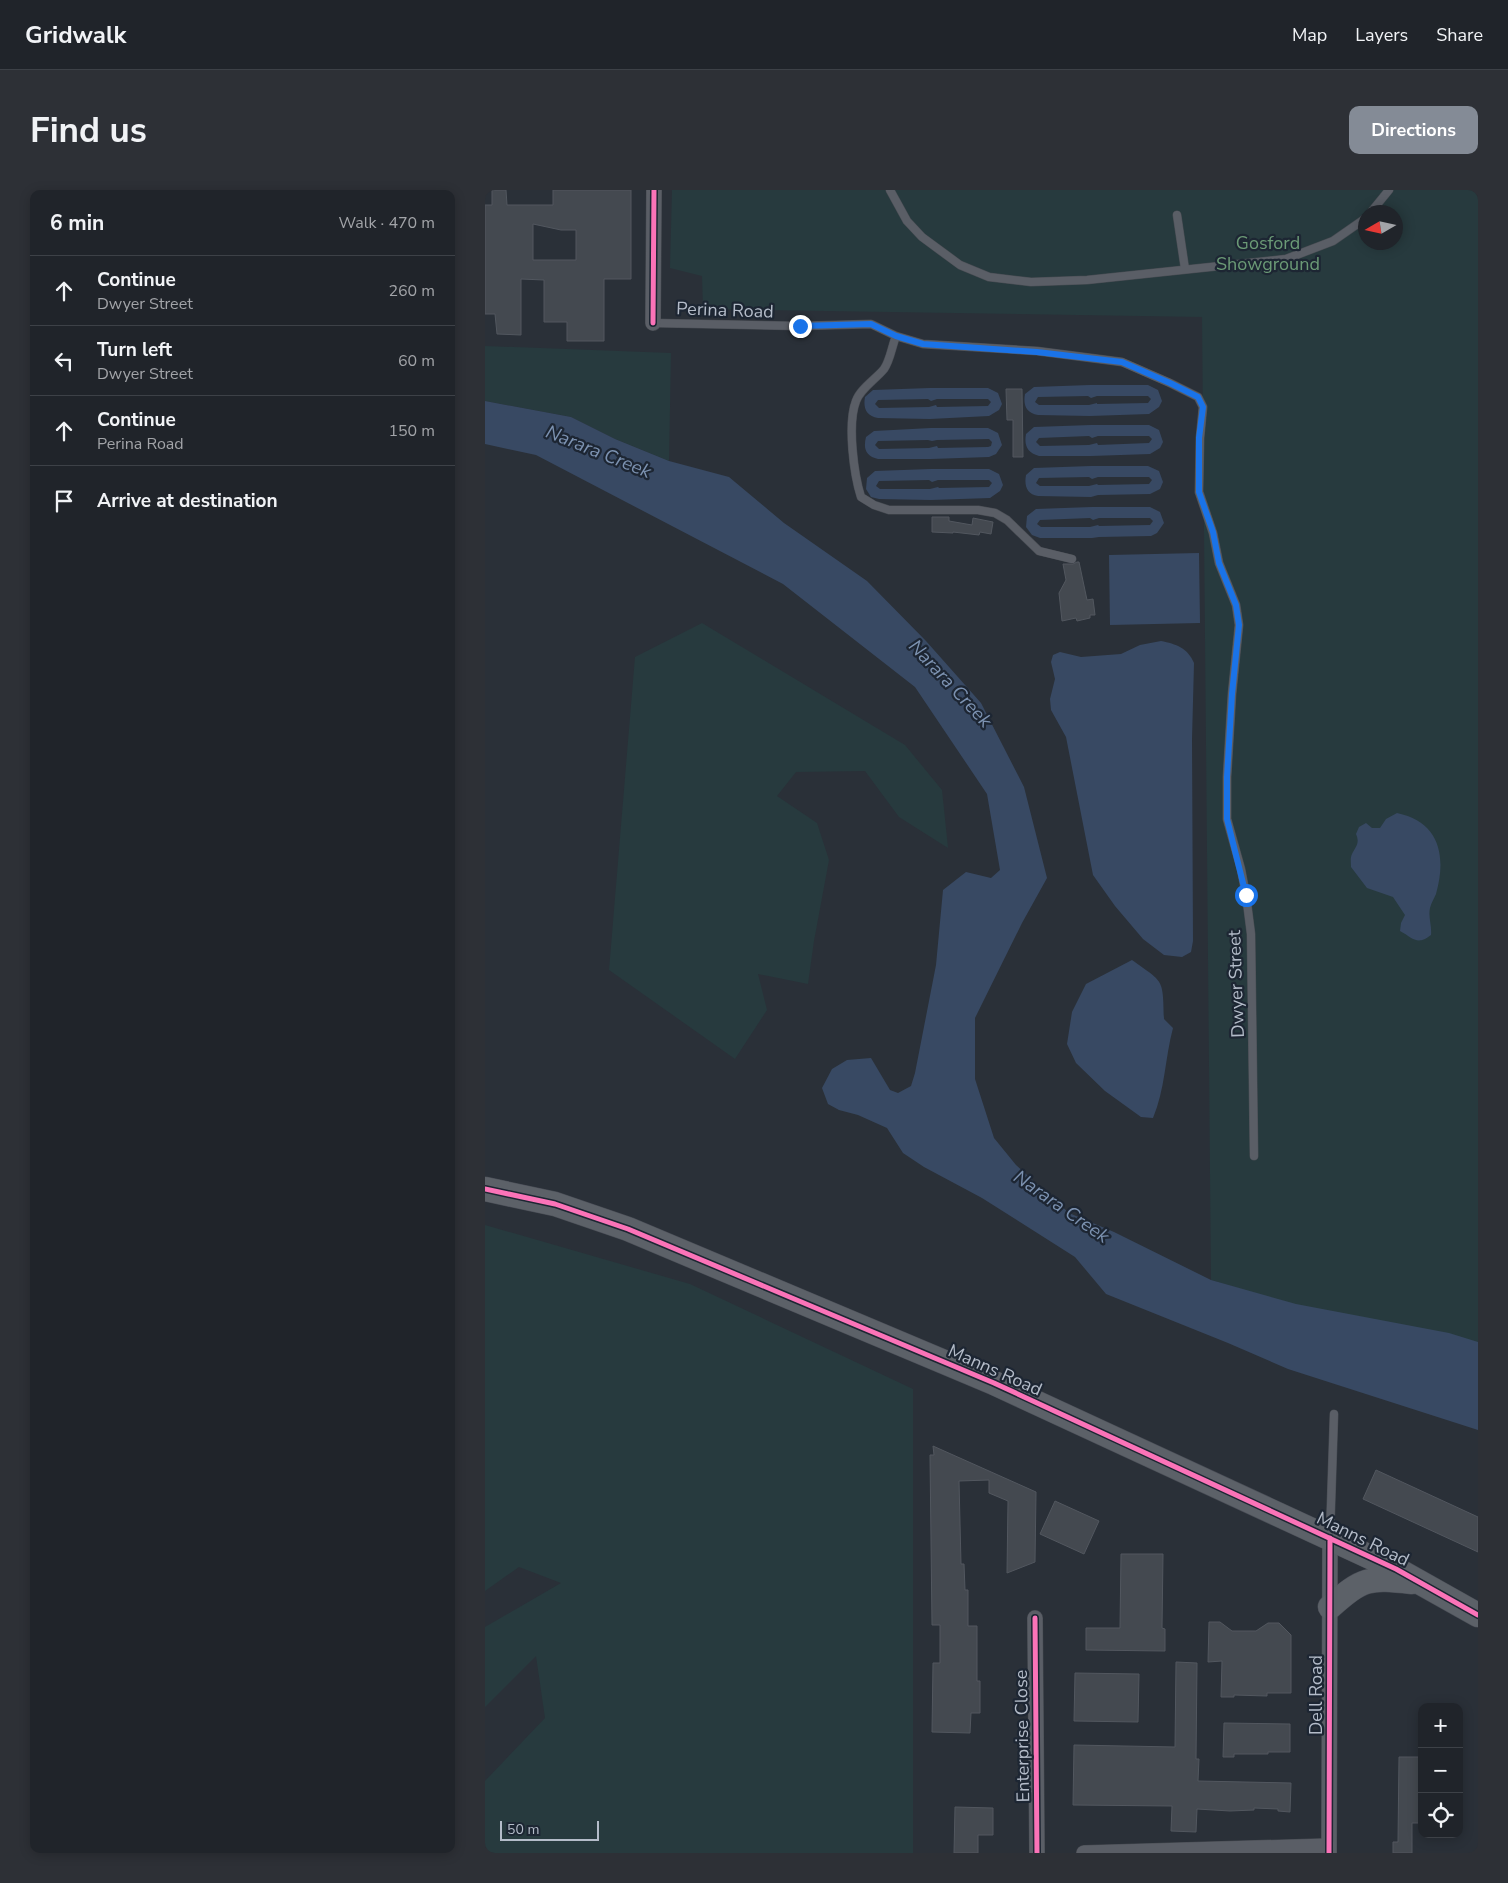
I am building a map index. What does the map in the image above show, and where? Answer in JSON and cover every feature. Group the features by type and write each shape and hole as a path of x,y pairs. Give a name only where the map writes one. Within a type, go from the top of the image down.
{"main road":[{"name":"Manns Road","path":"485,1189 555,1204 628,1229 994,1383 1396,1568 1478,1615"},
{"path":"1330,1607 1351,1588 1364,1581 1386,1579 1421,1583"}],"street":[{"path":"653,322 654,190"},
{"name":"Dell Road","path":"1329,1850 1330,1538"},
{"name":"Enterprise Close","path":"1035,1618 1037,1853"},
{"path":"1084,1853 1329,1850"}],"lane":[{"path":"889,190 907,221 922,237 960,265 989,277 1013,281 1055,283 1297,256 1333,241 1358,223"},
{"path":"1377,205 1389,190"},
{"path":"1177,215 1185,269"},
{"name":"Perina Road","path":"653,322 800,326 871,324 896,336 923,344 1091,358"},
{"path":"896,336 885,367 856,400 853,415 852,442 857,485 861,497 889,510 978,510 995,513 1007,520 1039,551 1072,559"},
{"name":"Dwyer Street","path":"1091,358 1122,362 1138,369 1198,397 1203,407 1199,438 1199,492 1213,532 1219,563 1236,605 1239,625 1232,703 1227,819 1243,877 1251,934 1255,1156"},
{"name":"Dell Road","path":"1330,1538 1334,1414"}],"green space":[{"name":"Gosford Showground","path":"672,190 1478,190 1478,1347 1293,1305 1211,1280 1202,317 703,309 702,276 670,268"},
{"path":"485,346 671,353 669,461 615,439 571,417 485,401"},
{"path":"702,623 905,745 942,790 948,848 899,817 865,771 796,772 777,796 817,823 829,860 808,984 758,974 767,1010 735,1059 609,970 635,657"},
{"path":"485,1225 690,1284 913,1389 913,1853 485,1853 485,1781 545,1718 536,1656 485,1707 485,1627 561,1583 519,1567 485,1591"}],"water":[{"path":"1148,385 1158,390 1162,401 1159,407 1149,414 1038,415 1026,408 1025,402 1025,394 1034,387","holes":["1088,396 1091,398 1097,396 1148,396 1151,399 1148,403 1097,403 1089,405 1039,405 1035,402 1038,397"]},
{"path":"988,388 998,393 1002,404 999,410 989,416 930,419 878,418 868,413 865,408 865,397 873,390","holes":["928,399 931,401 937,399 988,399 991,402 988,406 937,407 936,405 929,407 879,408 875,404 878,400"]},
{"name":"Narara Creek","path":"485,401 571,417 615,439 669,461 729,477 784,523 867,581 926,641 981,703 1024,787 1047,878 1022,923 975,1018 975,1079 994,1138 1016,1165 1069,1213 1114,1232 1211,1280 1296,1304 1449,1333 1478,1342 1478,1430 1288,1369 1106,1294 1075,1257 982,1198 924,1167 903,1153 887,1128 828,1104 822,1088 832,1069 847,1060 871,1058 890,1090 898,1093 911,1086 936,965 943,890 966,872 991,878 1000,870 987,794 915,687 783,584 536,455 485,444"},
{"path":"1149,425 1159,430 1163,442 1160,448 1150,454 1039,456 1029,451 1025,442 1026,434 1034,427","holes":["1089,436 1092,438 1098,436 1149,436 1152,439 1149,443 1098,445 1097,443 1089,445 1040,446 1036,442 1039,438"]},
{"path":"988,428 998,433 1002,445 996,454 989,457 878,459 868,454 865,448 866,437 874,431","holes":["989,439 992,442 991,446 988,447 938,448 937,446 929,448 879,449 875,445 878,441"]},
{"path":"1148,466 1159,471 1163,482 1160,489 1150,494 1098,495 1091,497 1038,496 1027,489 1025,483 1026,475 1034,468","holes":["1089,477 1092,479 1098,477 1149,477 1152,480 1149,484 1097,484 1089,486 1040,486 1036,483 1039,478"]},
{"path":"989,469 999,474 1003,485 1000,491 990,498 879,499 871,497 866,489 867,478 875,471","holes":["929,480 932,482 938,480 989,480 992,483 989,487 938,487 930,489 880,489 876,486 879,481"]},
{"path":"1150,507 1160,512 1164,523 1157,533 1151,536 1040,538 1032,535 1026,527 1027,516 1036,509","holes":["1090,518 1093,520 1099,518 1150,518 1153,521 1150,525 1098,525 1090,527 1041,527 1037,524 1040,520"]},
{"path":"1199,553 1200,623 1110,625 1109,555"},
{"path":"1161,641 1181,647 1194,663 1192,739 1193,941 1191,952 1182,957 1164,955 1143,939 1115,906 1093,875 1066,737 1051,710 1050,699 1055,679 1051,662 1053,655 1060,652 1081,657 1121,654 1140,645"},
{"path":"1397,813 1411,817 1431,832 1440,854 1439,880 1430,911 1431,935 1422,940 1415,940 1400,931 1405,915 1393,897 1367,888 1351,867 1351,857 1357,844 1356,834 1359,827 1366,823 1372,828 1380,828 1386,819"},
{"path":"1132,960 1160,983 1163,996 1164,1019 1173,1028 1160,1096 1153,1118 1141,1117 1105,1091 1076,1063 1067,1044 1072,1012 1086,984"}],"building":[{"path":"492,190 506,190 507,205 553,205 553,190 631,190 631,279 604,279 604,341 567,341 567,322 544,322 544,280 521,279 521,335 497,334 495,314 485,314 485,205 492,205","holes":["533,224 561,230 576,230 576,260 533,260"]},
{"path":"1006,389 1022,389 1023,457 1013,457 1013,420 1007,420"},
{"path":"932,517 949,517 949,521 972,525 973,518 993,522 991,534 980,532 979,535 932,532"},
{"path":"1079,562 1087,600 1093,599 1095,615 1090,615 1090,618 1077,621 1076,618 1062,621 1059,593 1066,580 1063,564"},
{"path":"933,1446 1036,1492 1035,1562 1007,1573 1008,1501 989,1493 989,1480 959,1481 961,1564 964,1564 965,1590 968,1590 968,1626 977,1626 977,1681 980,1681 980,1713 971,1713 970,1733 932,1732 933,1663 940,1663 940,1625 932,1625 930,1455 934,1455"},
{"path":"1376,1470 1478,1517 1478,1552 1363,1499"},
{"path":"1055,1501 1099,1521 1084,1554 1040,1534"},
{"path":"1121,1554 1163,1554 1162,1628 1165,1629 1165,1651 1086,1650 1086,1628 1120,1628"},
{"path":"1209,1622 1220,1622 1232,1631 1256,1631 1268,1623 1279,1623 1291,1635 1291,1693 1267,1693 1267,1696 1234,1695 1234,1697 1221,1697 1222,1661 1208,1662"},
{"path":"1176,1662 1197,1663 1196,1759 1199,1759 1198,1781 1291,1783 1290,1812 1278,1811 1278,1809 1254,1808 1254,1810 1230,1811 1197,1809 1196,1832 1171,1831 1172,1806 1073,1805 1074,1745 1175,1747"},
{"path":"1075,1673 1139,1674 1138,1722 1074,1721"},
{"path":"1224,1723 1290,1724 1290,1752 1234,1754 1234,1757 1223,1757"},
{"path":"1399,1757 1418,1757 1418,1823 1412,1823 1412,1853 1393,1853 1393,1842 1398,1842"},
{"path":"955,1807 993,1808 993,1835 978,1835 978,1853 954,1853"}],"cycle path":[{"path":"653,323 654,190"},
{"path":"485,1189 555,1204 628,1229 994,1383 1396,1569 1478,1615"},
{"path":"1329,1853 1330,1538"},
{"path":"1035,1618 1037,1853"}],"route":[{"path":"800,326 871,324 896,336 923,344 1037,352 1122,362 1198,397 1203,407 1199,438 1199,492 1213,532 1219,563 1238,614 1239,625 1232,694 1227,777 1227,819 1246,895"}]}
